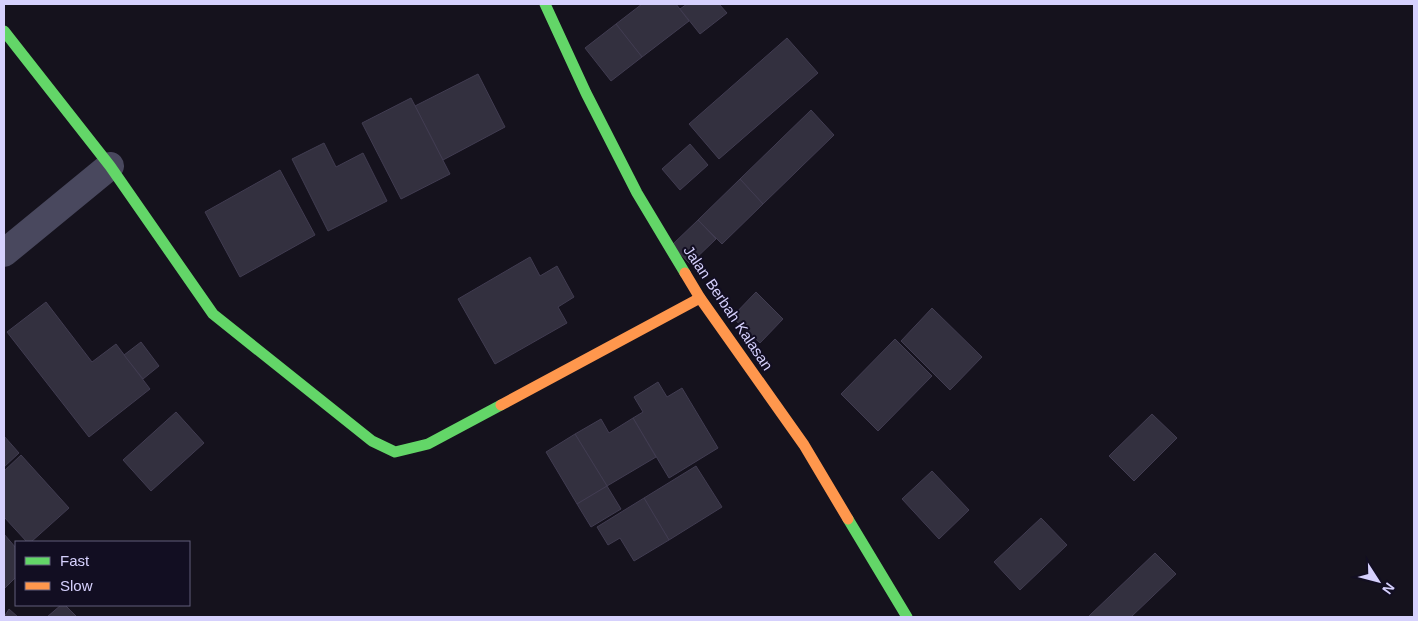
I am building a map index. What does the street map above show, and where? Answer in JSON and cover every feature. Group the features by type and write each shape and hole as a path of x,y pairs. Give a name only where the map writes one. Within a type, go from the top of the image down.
{"street":[{"name":"Jalan Berbah Kalasan","path":"545,4 586,93 637,193 700,298 804,445 907,617"},
{"path":"4,31 110,166 213,314 372,441 395,452 428,444 700,298"},
{"path":"4,253 110,166"}],"building":[{"path":"642,4 676,4 689,21 642,57 616,24"},
{"path":"687,4 719,4 727,13 700,34 680,9"},
{"path":"616,24 642,57 611,81 585,48"},
{"path":"787,38 818,73 719,159 689,124"},
{"path":"478,74 505,127 443,160 415,106"},
{"path":"411,98 450,174 401,199 362,123"},
{"path":"811,110 834,135 763,204 740,179"},
{"path":"324,143 336,167 363,153 387,201 328,231 292,159"},
{"path":"690,144 708,165 680,190 662,169"},
{"path":"280,170 315,235 240,277 205,212"},
{"path":"740,179 763,204 722,244 698,220"},
{"path":"698,220 716,239 690,264 672,245"},
{"path":"530,257 540,276 557,266 574,297 558,307 567,323 495,364 458,299"},
{"path":"756,292 783,319 760,343 732,317"},
{"path":"46,302 92,362 116,344 150,389 89,437 7,332"},
{"path":"932,308 982,357 950,390 901,341"},
{"path":"895,339 932,376 878,431 841,394"},
{"path":"141,342 159,366 143,379 124,355"},
{"path":"658,382 667,397 682,388 718,448 669,478 633,418 643,412 634,397"},
{"path":"176,412 204,443 151,491 123,460"},
{"path":"1152,414 1177,438 1134,481 1109,456"},
{"path":"633,418 656,457 607,486 575,434 601,419 609,433"},
{"path":"575,434 607,486 577,504 546,452"},
{"path":"4,436 19,453 4,467"},
{"path":"21,455 69,508 32,541 26,541 4,517 4,471"},
{"path":"696,466 722,507 669,540 644,498"},
{"path":"932,471 969,510 939,539 902,499"},
{"path":"607,486 621,509 591,527 577,504"},
{"path":"644,498 669,540 634,561 620,538 608,545 597,527"},
{"path":"1041,518 1067,545 1020,590 994,562"},
{"path":"4,534 15,547 15,578 4,589"},
{"path":"1155,553 1176,574 1131,617 1088,617"},
{"path":"60,606 66,606 77,617 47,617"},
{"path":"9,609 18,617 4,617"}],"traffic: fast":[{"path":"545,4 586,93 637,193 685,273"},
{"path":"4,31 110,166 213,314 372,441 395,452 428,444 501,405"},
{"path":"848,519 907,617"}],"traffic: slow":[{"path":"685,273 700,298 804,445 848,519"},
{"path":"501,405 700,298"}]}
